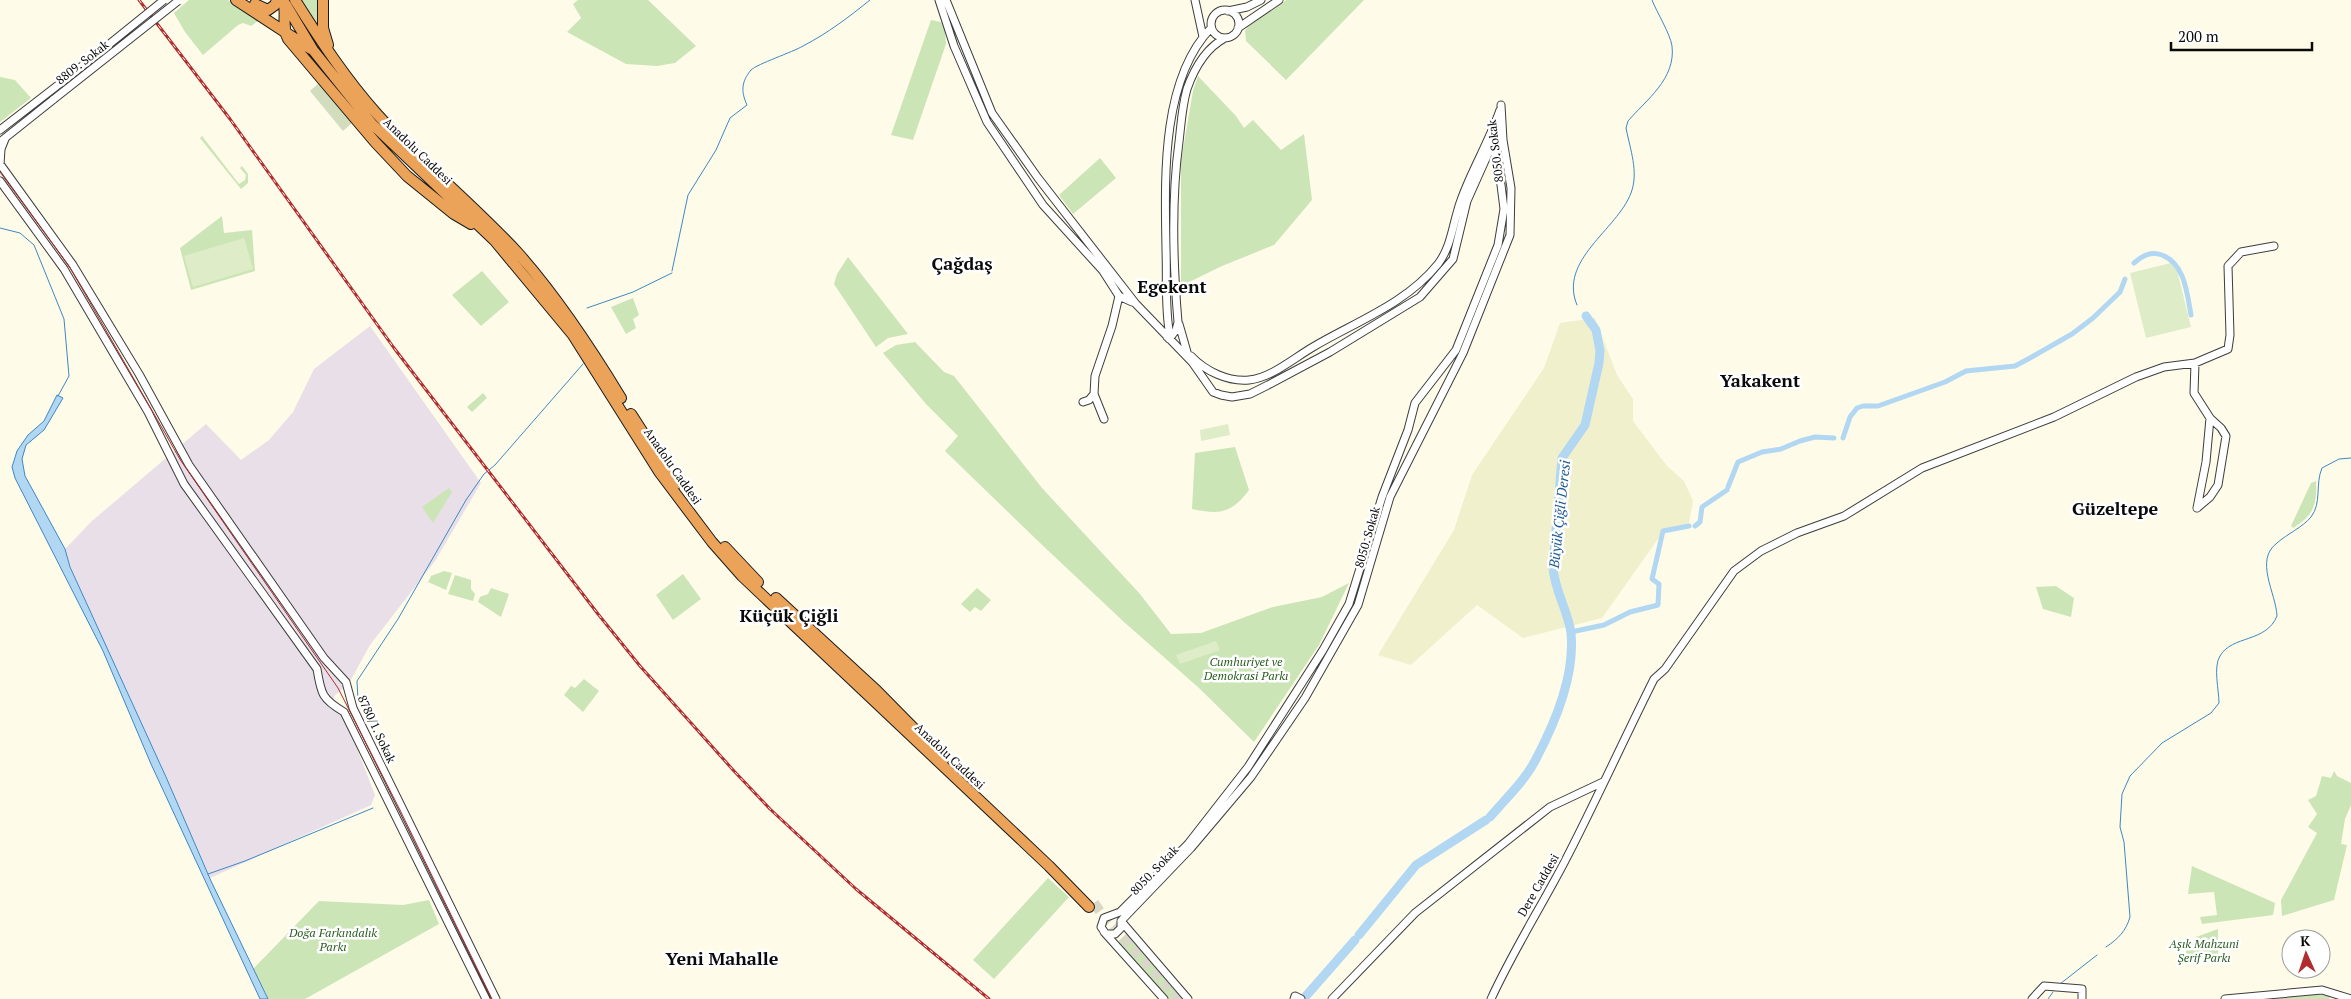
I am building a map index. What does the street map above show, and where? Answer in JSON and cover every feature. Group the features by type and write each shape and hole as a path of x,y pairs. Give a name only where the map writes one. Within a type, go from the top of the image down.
{"highway":[{"path":"236,0 313,50"},
{"path":"248,0 268,10 275,6 277,0"},
{"path":"283,0 286,16 285,32 288,39 375,142 407,176 454,214 466,222 479,226"},
{"name":"Anadolu Caddesi","path":"283,0 313,50 372,124 479,226 573,335 660,473 712,542 747,580 1091,905 877,691 760,585 715,536 672,478 582,336 552,294 517,252 378,115 336,65 295,0"},
{"path":"323,0 323,28 336,65"}],"street":[{"name":"8809. Sokak","path":"0,142 164,0"},
{"name":"8809. Sokak","path":"0,130 52,96 178,0"},
{"path":"939,0 954,46 987,122 1043,205 1103,271 1119,296 1136,304"},
{"path":"946,0 992,113 1038,178 1136,304 1152,321 1195,360 1213,372 1234,380 1250,380 1267,374 1395,301 1419,283 1438,264 1446,250 1461,200 1491,136 1502,132"},
{"path":"1195,0 1203,36"},
{"path":"1261,0 1247,7 1215,15 1211,28 1203,36 1190,60 1179,90 1167,138 1166,214 1169,336 1192,362 1214,392 1232,396 1250,394 1363,332 1420,297 1453,259 1467,201 1492,146 1503,140"},
{"path":"1169,336 1176,330 1178,322 1175,176 1182,115 1188,89 1194,73 1206,52 1216,43 1233,35 1238,28 1280,0"},
{"path":"1227,11 1238,19 1238,28"},
{"path":"1211,28 1216,35 1225,38"},
{"name":"8050. Sokak","path":"1113,915 1123,909 1188,844 1248,767 1324,650 1349,604 1382,497 1408,430 1415,403 1456,350 1498,245 1504,209 1491,136 1501,105 1502,132 1511,188 1510,236 1463,353 1390,497 1358,606 1305,698 1251,777 1191,848 1120,921"},
{"path":"0,165 1,149 6,137"},
{"name":"8780/1. Sokak","path":"0,165 73,265 154,400 189,465 324,658 346,682 353,708 496,999"},
{"name":"8780/1. Sokak","path":"0,181 64,269 148,412 177,472 317,669 322,695 331,704 344,712 486,999"},
{"name":"Dere Caddesi","path":"1491,999 1528,923 1565,862 1654,679 1665,669 1734,571 1761,551 1797,533 1844,516 1922,468 2054,417 2136,377 2164,368 2195,363 2228,348 2230,335 2228,266 2242,252 2274,246"},
{"path":"1104,419 1094,394 1096,376 1112,326 1119,296"},
{"path":"1152,321 1163,324 1168,320"},
{"path":"1178,322 1187,352"},
{"path":"2195,363 2194,393 2210,418 2221,428 2226,436 2218,485 2210,497 2197,508 2206,462 2210,418"},
{"path":"1083,402 1089,400 1094,394"},
{"path":"1332,999 1415,913 1550,808 1603,782"},
{"path":"387,800 396,796"},
{"path":"1164,999 1104,932 1101,927 1102,920 1107,916 1113,915 1120,921 1188,999"},
{"path":"1104,932 1109,935 1118,933 1120,921"},
{"path":"2032,999 2044,986 2082,989 2082,999"},
{"path":"2225,999 2322,990 2351,998"}],"shaded area":[{"path":"370,326 481,483 435,561 370,645 348,685 335,695 332,704 345,717 375,795 371,805 210,878 70,567 65,549 92,521 206,424 241,460 269,440 293,412 314,369"}],"green space":[{"path":"189,0 228,0 258,21 251,26 243,23 238,25 203,55 185,32 174,13"},
{"path":"302,0 319,0 321,31"},
{"path":"578,0 648,0 696,46 675,63 657,66 626,64 567,32 581,18 573,4"},
{"path":"1286,0 1364,0 1286,80 1246,41 1245,31 1250,24"},
{"path":"931,20 941,22 945,31 946,44 913,140 891,135"},
{"path":"1198,76 1236,116 1244,128 1253,120 1281,150 1304,134 1312,200 1274,245 1222,266 1181,286 1181,161 1193,91"},
{"path":"0,77 15,80 31,98 0,122"},
{"path":"320,82 354,121 343,131 310,91"},
{"path":"202,136 239,184 245,180 246,175 240,168 242,166 248,174 248,183 241,189 200,138"},
{"path":"1100,158 1116,178 1073,214 1059,195"},
{"path":"222,216 224,233 252,230 255,271 191,290 180,248"},
{"path":"244,238 253,269 193,287 184,256"},
{"path":"848,257 908,334 888,338 876,347 834,284 837,274"},
{"path":"2175,262 2191,327 2146,338 2130,273"},
{"path":"482,271 509,302 481,326 452,295"},
{"path":"633,298 639,315 633,319 636,328 626,334 611,307"},
{"path":"1595,318 1617,375 1633,399 1633,421 1667,466 1684,481 1693,501 1688,528 1663,532 1602,618 1523,638 1477,605 1411,665 1378,655 1454,530 1472,475 1544,368 1560,323"},
{"name":"Cumhuriyet ve Demokrasi Parkı","path":"915,342 944,372 954,376 1042,488 1140,594 1171,634 1201,633 1273,607 1322,597 1349,583 1319,645 1254,742 1199,688 1124,622 945,451 958,436 926,404 883,353 896,345"},
{"path":"483,393 487,398 472,412 467,407"},
{"path":"1228,424 1230,435 1201,441 1200,430"},
{"path":"1235,447 1249,490 1237,504 1225,510 1210,512 1192,509 1195,453"},
{"path":"2316,481 2316,497 2313,509 2306,519 2293,528 2291,526 2311,483"},
{"path":"449,488 452,492 433,523 422,507"},
{"path":"444,571 452,573 446,590 428,582 431,576"},
{"path":"683,574 701,599 673,620 656,595"},
{"path":"455,575 471,580 471,589 475,594 473,601 448,594"},
{"path":"2056,586 2074,598 2071,617 2043,609 2036,587"},
{"path":"491,588 509,594 501,617 478,602 480,597 488,594"},
{"path":"977,588 991,600 981,611 975,607 970,612 961,604"},
{"path":"1216,641 1220,650 1180,664 1176,655"},
{"path":"584,679 599,691 583,712 564,695 571,686 575,688"},
{"path":"2334,771 2337,776 2351,783 2351,805 2345,819 2341,844 2347,845 2334,900 2282,916 2281,900 2317,833 2308,827 2317,814 2308,800 2316,796 2322,776 2331,778"},
{"path":"2192,866 2275,903 2273,915 2202,924 2200,917 2217,915 2214,892 2188,894"},
{"path":"1048,878 1069,897 994,979 973,960"},
{"name":"Doğa Farkındalık Parkı","path":"429,900 439,924 305,999 268,999 253,969 319,901 403,905"},
{"name":"Aşık Mahzuni Şerif Parkı","path":"2218,929 2218,962 2189,964 2186,961 2186,949 2196,937"},
{"path":"1126,934 1184,999 1168,999 1118,942"},
{"path":"2312,994 2330,996 2329,999 2275,999 2276,997"}],"water":[{"path":"57,395 63,398 44,430 26,445 22,459 25,476 65,549 70,567 166,777 211,881 268,999 260,999 151,764 103,651 15,478 12,467 17,451 28,435 44,421"}],"waterway":[{"path":"672,271 688,195 716,150 730,118 747,105 743,87 748,74 755,67 798,49 821,36 870,0"},
{"name":"Büyük Çiğli Deresi","path":"1577,305 1573,289 1575,274 1582,260 1624,207 1631,193 1634,169 1626,128 1628,121 1665,79 1672,58 1671,41 1652,0"},
{"path":"0,228 20,233 34,245 64,319 69,376 58,396"},
{"path":"2134,263 2143,256 2150,254 2158,254 2170,259 2176,265 2184,280 2191,315"},
{"path":"587,308 633,292 672,273"},
{"path":"1843,438 1850,417 1857,408 1878,406 1945,382 1966,371 2015,366 2030,358 2072,334 2093,318 2120,292 2125,279"},
{"name":"Büyük Çiğli Deresi","path":"1490,817 1522,781 1532,765 1551,728 1567,681 1570,665 1571,633 1556,584 1553,567 1562,458 1585,425 1599,363 1600,351 1596,330 1586,316"},
{"path":"358,700 357,681 398,619 466,500 484,474 495,465 583,364"},
{"path":"1728,487 1738,462 1762,452 1781,449 1815,437 1834,438"},
{"path":"2106,947 2121,934 2130,917 2124,842 2120,827 2122,794 2130,776 2162,743 2211,713 2219,703 2217,666 2220,656 2225,649 2232,645 2265,631 2272,625 2277,616 2267,568 2267,558 2270,550 2311,517 2316,506 2322,468 2339,459 2351,458"},
{"path":"1695,526 1700,522 1702,507 1727,490"},
{"path":"1571,632 1604,625 1630,612 1658,605 1659,584 1652,579 1663,531 1689,526"},
{"path":"208,874 245,861 373,808"},
{"name":"Büyük Çiğli Deresi","path":"1359,935 1416,865 1486,820"},
{"name":"Büyük Çiğli Deresi","path":"1306,996 1355,940"},
{"path":"2060,984 2097,955"},
{"path":"2048,999 2053,992"}],"tunnel":[{"path":"1094,903 1104,917 1180,999"}],"tram line":[{"path":"0,172 69,266 181,461 338,688 492,999"}],"railway":[{"path":"139,0 230,119 394,348 640,666 770,809 856,889 989,999"}],"district":[{"name":"Çağdaş","path":"962,263"},
{"name":"Egekent","path":"1172,286"},
{"name":"Yakakent","path":"1760,380"},
{"name":"Güzeltepe","path":"2115,508"},
{"name":"Küçük Çiğli","path":"789,615"},
{"name":"Yeni Mahalle","path":"722,958"}]}
